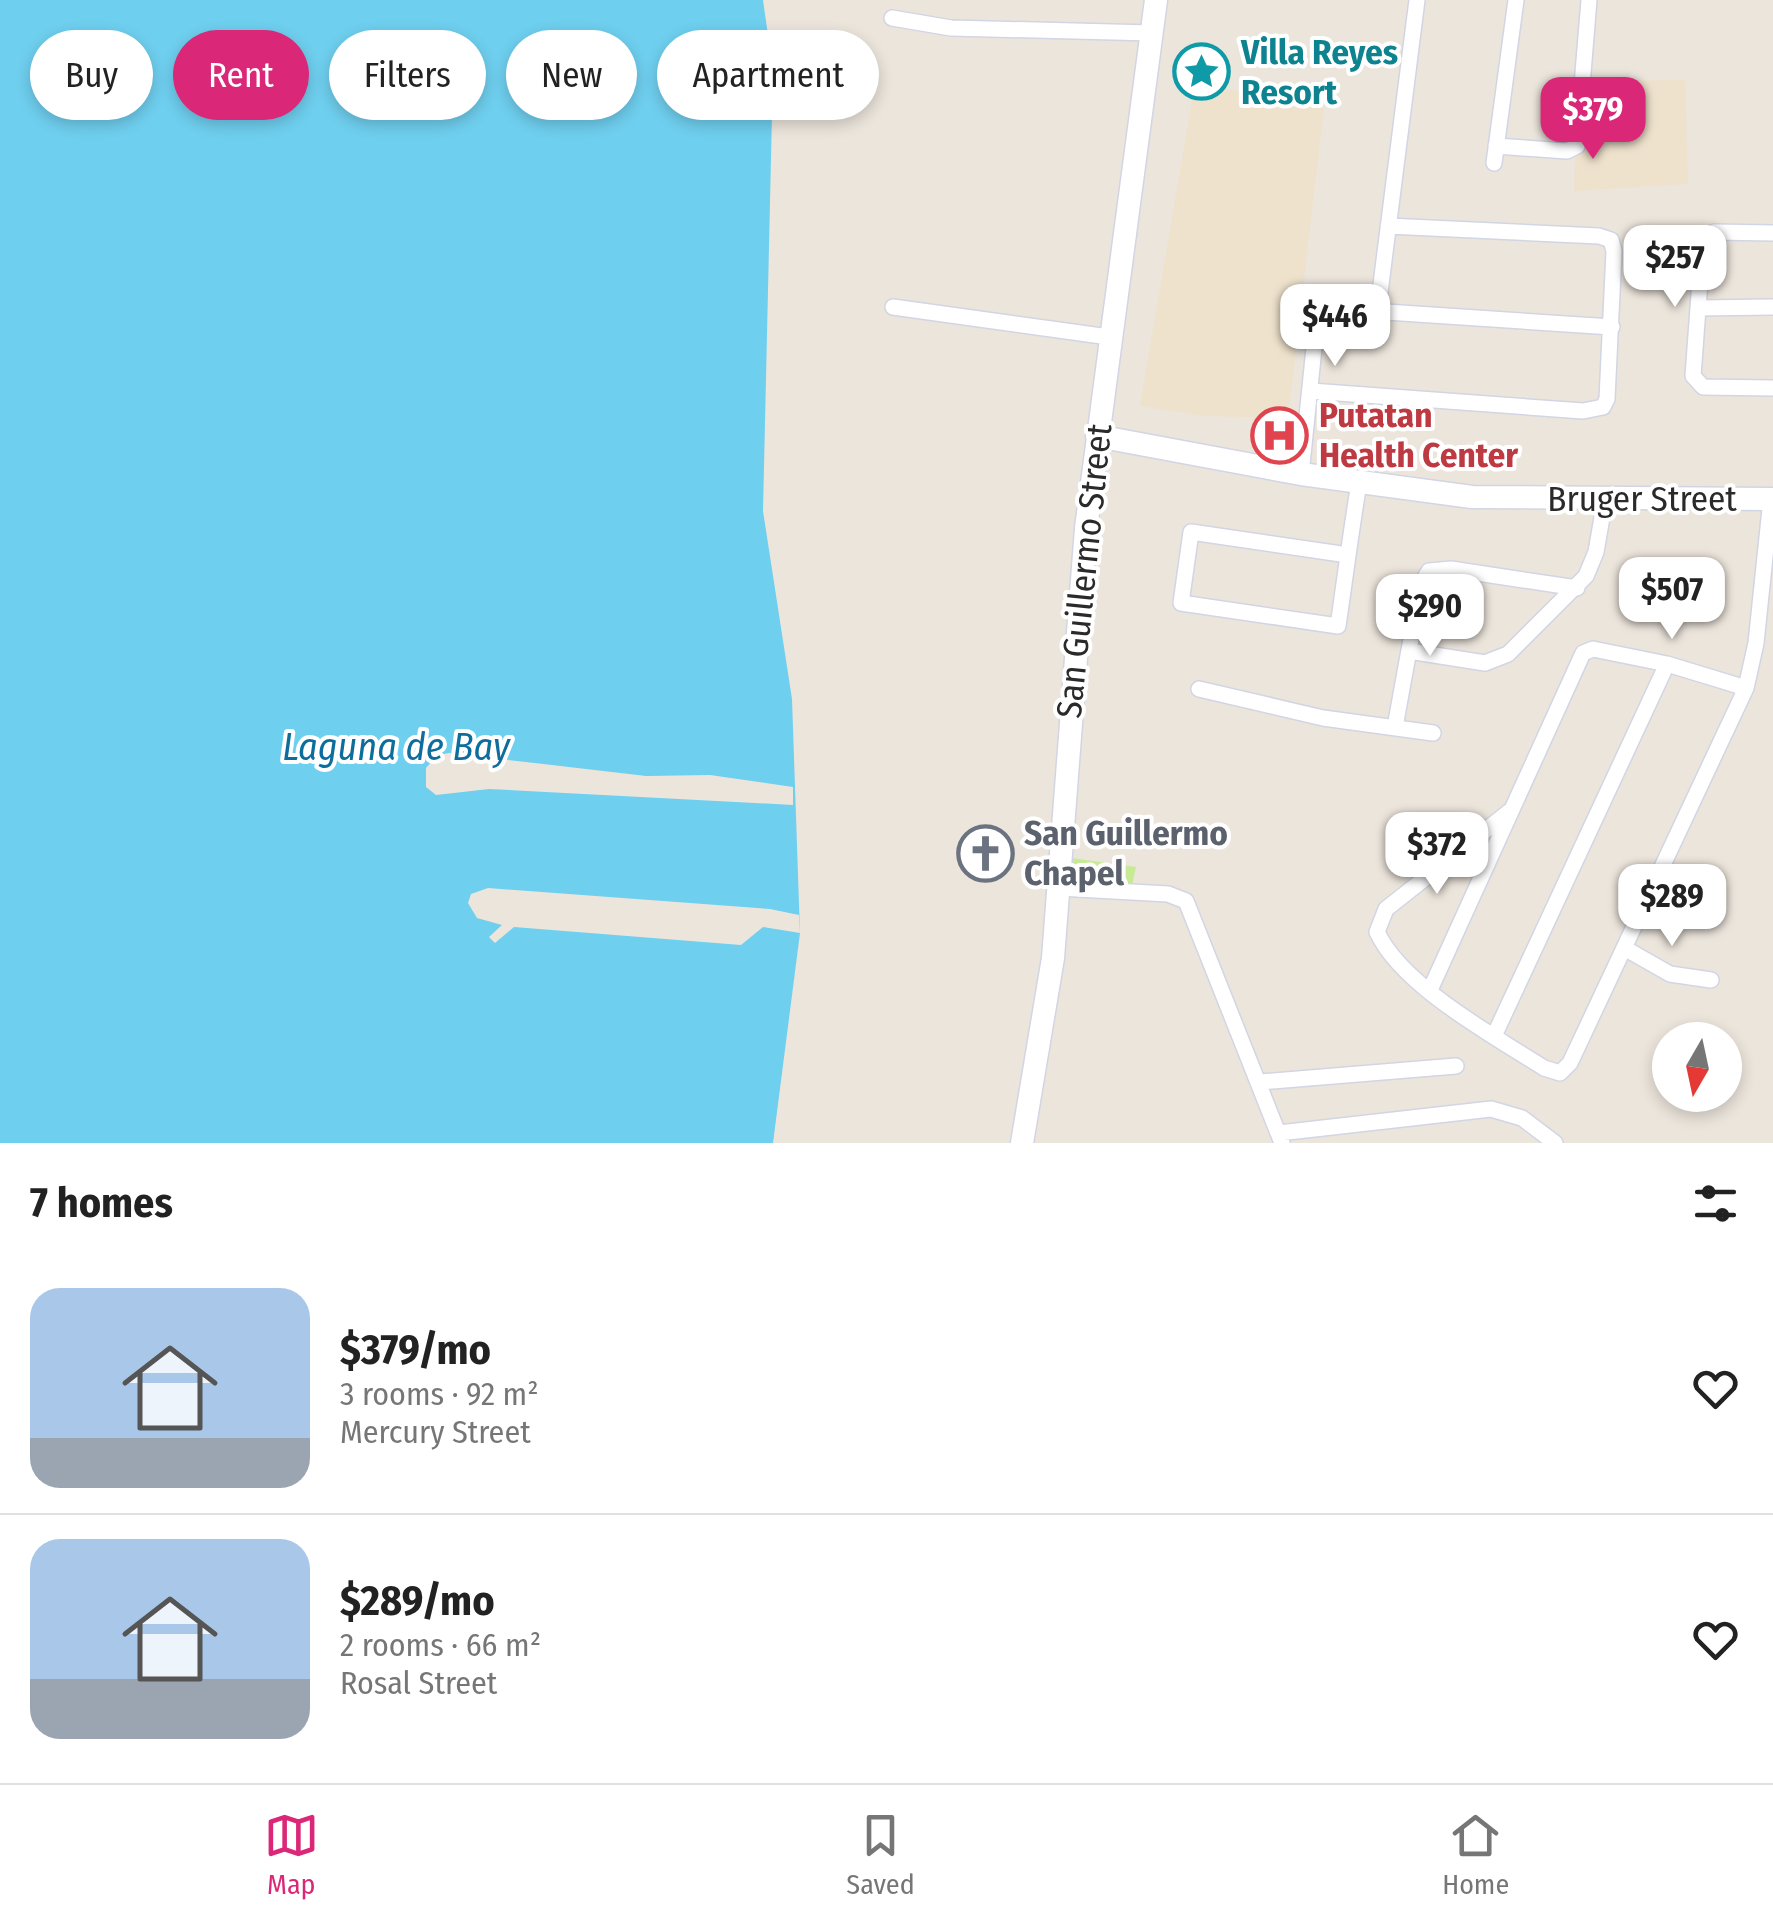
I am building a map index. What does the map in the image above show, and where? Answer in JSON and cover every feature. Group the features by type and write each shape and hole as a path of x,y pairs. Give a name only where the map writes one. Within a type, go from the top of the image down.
{"main road":[{"name":"San Guillermo Street","path":"1022,1143 1053,958 1076,628 1109,336 1156,0"},
{"name":"Bruger Street","path":"1097,436 1301,474 1472,497 1772,499"}],"street":[{"path":"1378,308 1417,0"},
{"path":"1516,0 1495,154 1567,151 1577,146 1589,0"},
{"path":"892,18 951,28 1152,33"},
{"path":"1311,390 1593,411 1607,399 1614,251 1606,237 1388,226"},
{"path":"1773,232 1706,234 1701,248 1694,376 1698,385 1773,388"},
{"path":"1301,474 1321,310 1332,306 1378,308 1612,327"},
{"path":"893,307 1109,336"},
{"path":"1698,308 1773,307"},
{"path":"1348,554 1191,532 1180,603 1338,626 1358,483"},
{"path":"1510,811 1386,909 1377,932 1383,945 1430,990 1494,1036 1560,1073 1570,1063 1626,948 1746,688 1756,642 1772,499"},
{"path":"1409,651 1485,663 1502,658 1576,588 1592,565 1605,500"},
{"path":"1395,727 1420,584 1438,568 1576,588"},
{"path":"1430,990 1587,649 1668,664 1746,688"},
{"path":"1494,1036 1668,664"},
{"path":"1199,689 1323,718 1433,733"},
{"path":"1059,888 1168,894 1186,902 1260,1082 1290,1138 1490,1109 1522,1118 1555,1143"},
{"path":"1626,948 1670,974 1711,980"},
{"path":"1260,1082 1456,1066"}],"shaded area":[{"path":"1685,80 1688,184 1574,191 1578,81"},
{"path":"1195,83 1324,107 1288,418 1203,416 1140,406"}],"green space":[{"path":"1072,858 1136,867 1132,886 1070,879"}],"water":[{"name":"Laguna de Bay","path":"0,0 763,0 767,30 657,30 657,120 772,120 763,511 792,699 800,933 773,1143 0,1143"}],"pier":[{"path":"449,753 646,776 710,775 793,787 793,805 489,789 436,795 426,787 426,768 437,755"},
{"path":"488,888 770,909 799,915 800,933 763,927 741,945 514,927 495,943 489,937 502,925 477,918 468,903 471,894"}],"place":[{"name":"Villa Reyes Resort","path":"1202,72"},
{"name":"Putatan Health Center","path":"1280,435"},
{"name":"San Guillermo Chapel","path":"985,853"}]}
